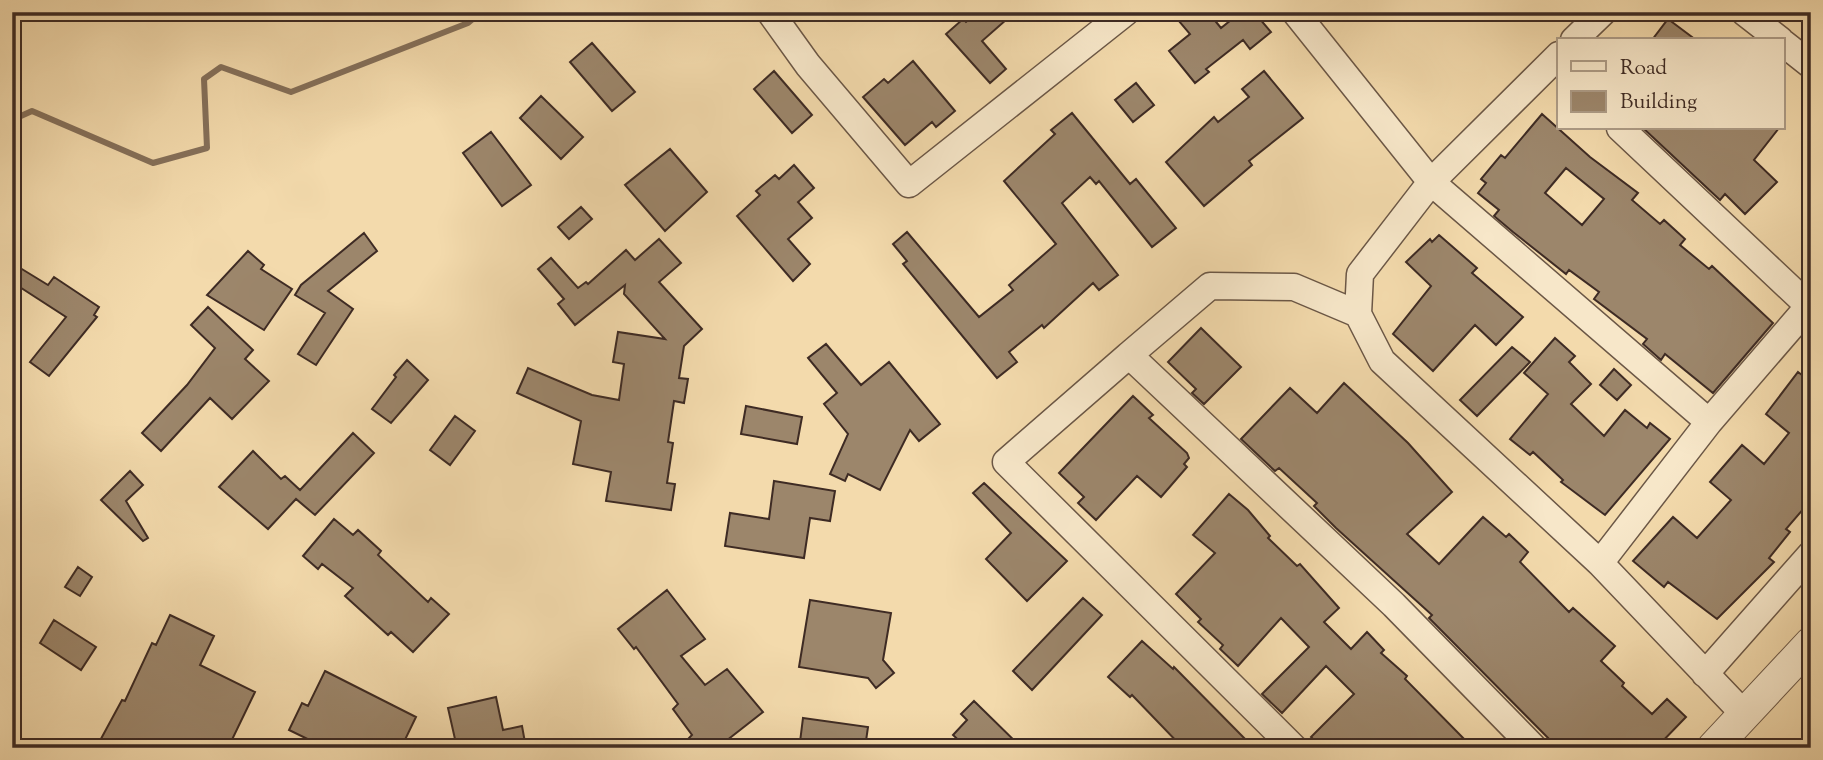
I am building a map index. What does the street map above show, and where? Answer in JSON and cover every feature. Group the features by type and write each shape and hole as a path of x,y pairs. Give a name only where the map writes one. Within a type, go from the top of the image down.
{"street":[{"path":"770,12 808,65 909,184 1126,12"},
{"path":"1295,12 1431,182 1709,422"},
{"path":"1576,38 1602,12"},
{"path":"1744,12 1777,38"},
{"path":"1784,43 1811,65"},
{"path":"1556,63 1431,182 1360,274 1358,314 1382,361 1600,563 1744,713"},
{"path":"1600,563 1709,422 1810,307 1622,130"},
{"path":"1294,748 1006,462 1210,286 1294,287 1358,314"},
{"path":"1129,355 1394,605 1534,748"},
{"path":"1705,674 1811,554"},
{"path":"1713,748 1811,643"}],"building":[{"path":"978,12 1015,12 982,41 1006,69 990,83 946,34 963,19 966,22"},
{"path":"1188,12 1208,12 1221,28 1241,12 1254,12 1271,32 1250,49 1243,40 1206,69 1209,72 1195,83 1169,51 1190,34 1178,20"},
{"path":"1668,19 1693,38 1654,38"},
{"path":"592,43 635,92 612,111 570,62"},
{"path":"913,61 955,111 936,127 932,122 905,145 863,97 884,79 888,83"},
{"path":"774,71 812,115 792,133 754,89"},
{"path":"1264,71 1303,118 1249,161 1252,165 1204,206 1166,162 1214,117 1218,122 1249,97 1242,89"},
{"path":"1136,83 1154,105 1133,122 1115,100"},
{"path":"541,96 583,137 561,159 520,118"},
{"path":"1072,113 1130,184 1136,179 1176,228 1152,247 1099,181 1096,184 1090,177 1062,203 1118,275 1099,290 1093,283 1044,328 1042,325 1009,352 1017,362 997,378 903,264 907,261 893,244 907,232 979,317 1013,290 1009,285 1056,244 1004,181 1055,134 1051,130"},
{"path":"1542,114 1557,130 1638,193 1632,200 1660,224 1664,220 1685,239 1680,245 1709,269 1712,266 1773,323 1713,393 1665,354 1661,360 1643,344 1647,339 1594,299 1599,292 1569,270 1566,274 1494,216 1499,210 1478,193 1486,183 1481,179 1501,155 1505,158","holes":["1566,168 1604,199 1582,225 1545,193"]},
{"path":"1645,130 1777,130 1754,160 1777,182 1745,214 1725,194 1720,200"},
{"path":"491,132 531,185 502,206 463,153"},
{"path":"670,149 707,192 665,231 625,185"},
{"path":"794,165 814,188 798,202 812,218 788,239 810,264 793,281 737,216 760,195 756,191 775,175 779,179"},
{"path":"581,207 592,219 569,239 558,227"},
{"path":"364,233 377,251 328,291 353,309 316,365 298,354 325,313 295,295 301,285"},
{"path":"1439,235 1477,268 1472,273 1523,317 1496,345 1475,325 1433,371 1393,334 1431,286 1406,262 1430,239 1432,242"},
{"path":"659,239 681,263 659,282 702,329 684,346 679,378 688,379 684,403 674,401 668,442 673,443 667,483 675,484 671,510 606,501 611,472 573,464 581,421 517,393 528,368 592,395 619,400 624,364 613,362 618,332 665,339 624,294 625,285 575,325 558,304 564,299 538,269 551,258 578,288 586,282 588,284 626,250 635,260"},
{"path":"248,251 264,265 261,269 292,289 264,330 207,295"},
{"path":"12,263 48,285 54,277 99,307 94,315 97,317 49,376 30,362 66,317 12,282"},
{"path":"208,307 253,350 245,359 269,381 232,419 210,398 161,451 142,433 187,385 215,348 191,325"},
{"path":"1201,328 1241,367 1204,404 1192,393 1196,389 1168,362"},
{"path":"1555,338 1575,356 1569,362 1591,384 1571,404 1604,436 1625,410 1647,428 1650,423 1670,439 1605,515 1561,482 1563,480 1533,452 1530,455 1510,439 1548,394 1524,373"},
{"path":"826,344 861,385 889,362 940,424 919,441 910,430 880,490 848,474 845,481 830,474 848,434 824,404 837,393 808,358"},
{"path":"1512,347 1530,362 1477,416 1460,400"},
{"path":"407,360 428,380 391,423 372,409"},
{"path":"1614,369 1631,385 1617,400 1600,385"},
{"path":"1798,372 1811,382 1811,500 1786,529 1790,532 1769,558 1774,562 1717,619 1668,582 1664,587 1633,561 1673,517 1697,538 1731,500 1710,482 1742,445 1764,464 1789,433 1766,414"},
{"path":"1344,383 1408,443 1452,492 1407,534 1439,564 1483,517 1506,537 1509,534 1528,552 1520,562 1569,612 1573,608 1615,646 1601,661 1624,683 1622,686 1652,714 1667,699 1686,717 1656,748 1558,748 1429,618 1432,615 1336,528 1314,506 1317,503 1279,468 1275,471 1241,439 1290,388 1317,413"},
{"path":"1133,396 1153,415 1149,418 1187,453 1189,458 1184,464 1187,467 1161,497 1137,476 1096,520 1078,503 1084,497 1059,473"},
{"path":"746,406 802,417 797,444 741,434"},
{"path":"455,416 475,431 450,465 430,450"},
{"path":"353,433 374,453 315,515 296,499 268,529 219,487 253,451 281,479 285,476 300,490"},
{"path":"130,471 143,485 126,501 148,538 143,541 101,500"},
{"path":"774,481 835,491 830,521 810,518 804,558 725,546 730,513 769,519"},
{"path":"984,483 1067,561 1027,601 986,559 1011,533 973,493"},
{"path":"1229,494 1248,510 1270,536 1268,538 1297,566 1300,564 1339,608 1324,622 1351,649 1367,632 1384,650 1381,653 1407,676 1405,679 1473,748 1322,748 1311,737 1354,694 1326,666 1282,713 1262,694 1309,647 1281,618 1238,666 1220,649 1223,645 1198,622 1201,619 1176,594 1215,553 1193,535"},
{"path":"334,519 353,535 358,530 381,551 378,555 428,602 431,598 449,614 413,652 391,632 388,635 345,596 353,588 322,564 318,569 303,556"},
{"path":"78,567 92,577 80,596 65,587"},
{"path":"667,590 705,639 681,656 705,685 727,669 763,712 717,748 697,748 689,738 692,735 673,709 678,704 636,647 634,649 618,629"},
{"path":"1083,598 1102,615 1032,690 1013,671"},
{"path":"810,600 891,613 883,660 894,673 876,688 868,678 799,667"},
{"path":"170,615 214,636 200,665 255,692 228,748 96,748 122,700 125,701 152,643 156,645"},
{"path":"54,620 96,647 81,670 40,643"},
{"path":"1142,641 1173,669 1174,667 1254,748 1183,748 1132,695 1130,697 1108,677"},
{"path":"325,671 416,717 401,748 326,748 289,730 302,703 308,706"},
{"path":"496,697 503,730 522,726 526,748 457,748 448,708"},
{"path":"974,701 1022,748 967,748 953,735 967,720 961,714"},
{"path":"803,718 868,727 865,748 800,742"}],"waterway":[{"path":"12,120 32,111 153,163 207,148 204,79 221,67 291,92 468,23 481,12"}]}
